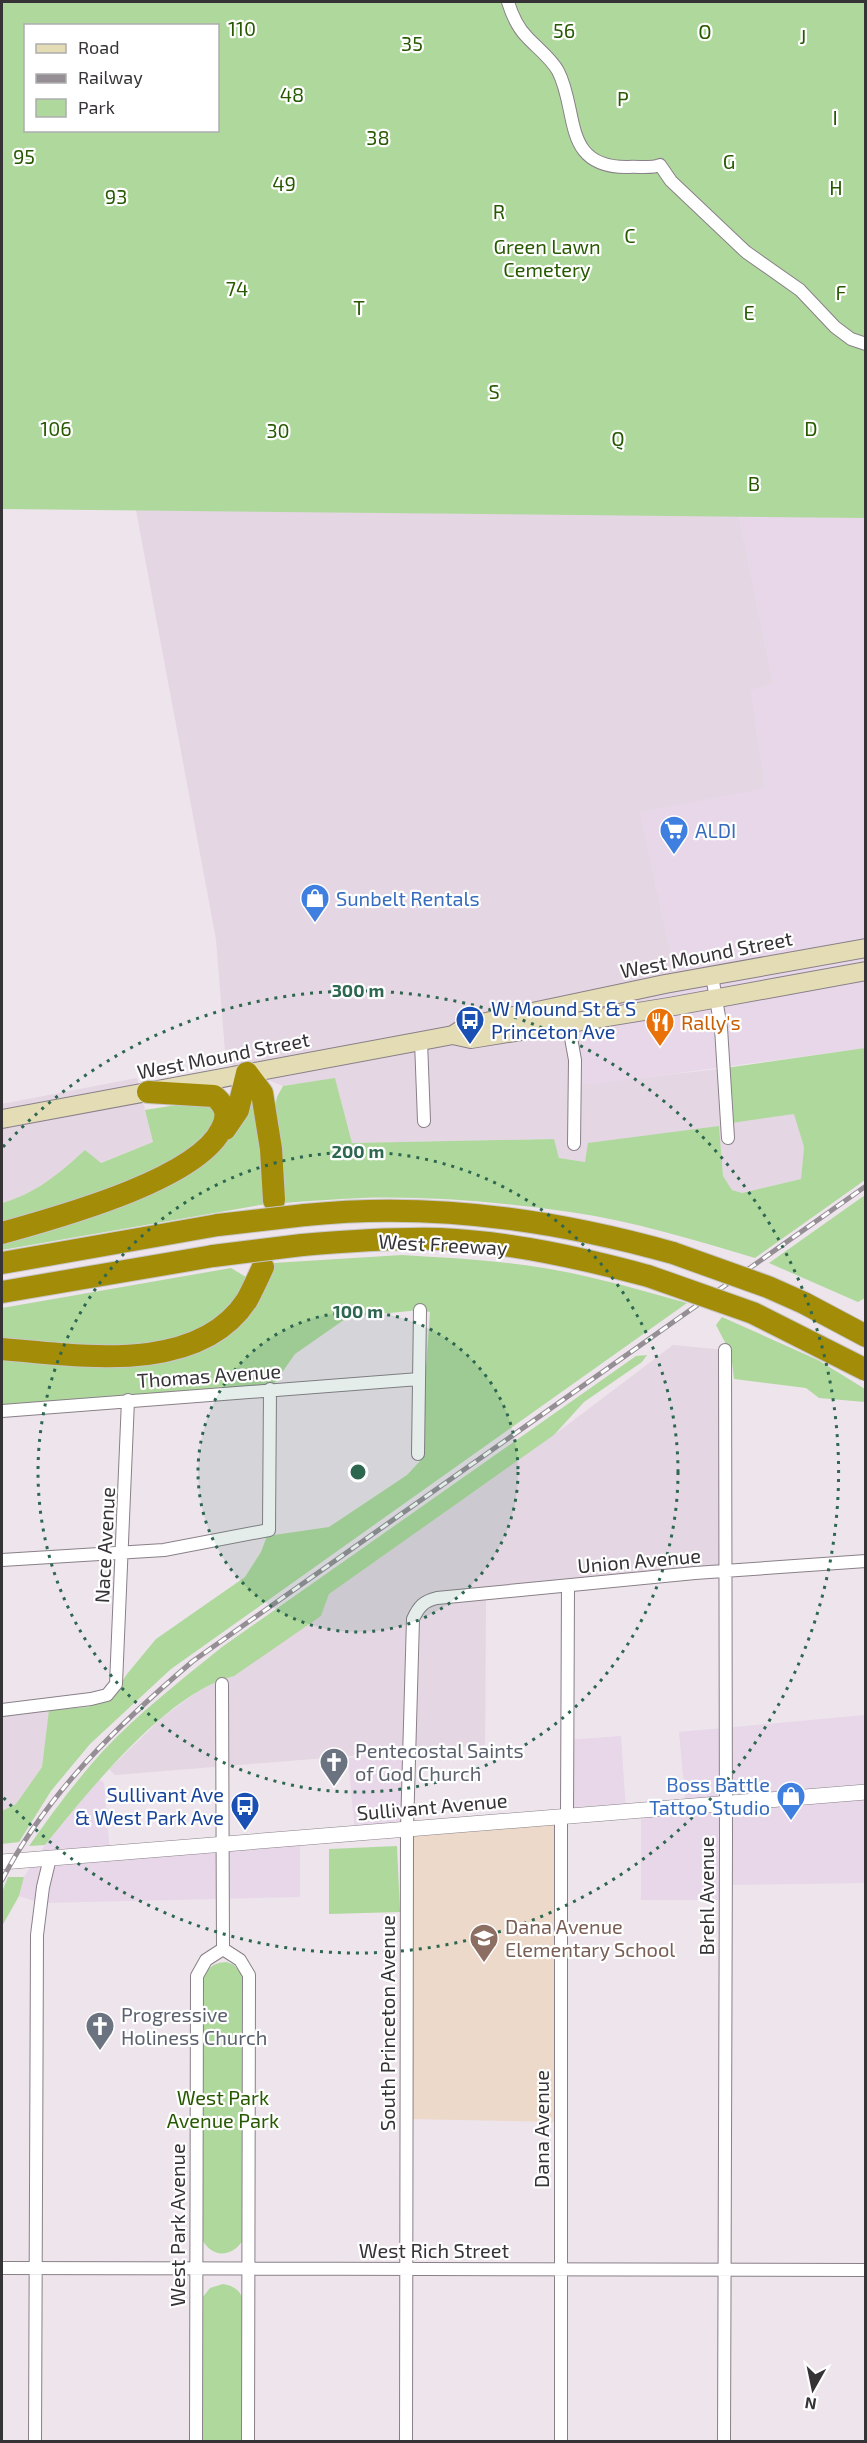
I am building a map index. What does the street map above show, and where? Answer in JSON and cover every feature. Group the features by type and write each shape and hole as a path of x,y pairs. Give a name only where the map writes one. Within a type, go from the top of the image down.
{"highway":[{"path":"2,1233 105,1202 147,1184 188,1162 206,1149 230,1124 238,1110 247,1073"},
{"path":"247,1073 262,1093 271,1149 274,1200"},
{"path":"148,1092 214,1096 222,1102 226,1112 220,1133"},
{"name":"West Freeway","path":"2,1263 218,1225 305,1215 413,1211 492,1216 578,1229 673,1253 768,1287 866,1336"},
{"name":"West Freeway","path":"2,1292 213,1256 302,1245 362,1240 442,1239 520,1248 648,1276 753,1313 866,1370"},
{"path":"2,1349 120,1357 176,1348 205,1336 233,1317 246,1301 263,1267"},
{"path":"804,1304 830,1302 866,1320"}],"main road":[{"name":"West Mound Street","path":"2,1119 453,1035 471,1039 712,976 866,948"},
{"name":"West Mound Street","path":"566,1014 716,998 866,971"}],"street":[{"path":"508,2 514,20 525,36 557,70 568,101 577,143 587,154 617,167 660,165 671,181 759,263 800,290 835,327 850,339 866,344"},
{"path":"712,976 721,1028 728,1138"},
{"path":"566,1014 574,1060 574,1143"},
{"path":"422,1041 424,1121"},
{"path":"418,1454 420,1311"},
{"name":"Brehl Avenue","path":"724,1350 724,2442"},
{"name":"Thomas Avenue","path":"2,1412 128,1400 419,1379"},
{"path":"2,1560 164,1550 269,1530 270,1389"},
{"name":"Nace Avenue","path":"2,1710 91,1700 107,1695 112,1690 117,1677 128,1400"},
{"name":"Union Avenue","path":"419,1606 427,1600 437,1598 866,1561"},
{"name":"Dana Avenue","path":"561,2442 564,1817 568,1586"},
{"name":"South Princeton Avenue","path":"406,2442 407,1829 413,1618 419,1606"},
{"path":"222,1684 223,1948 240,1960 249,1975 249,2442"},
{"name":"Sullivant Avenue","path":"2,1862 866,1792"},
{"path":"35,2442 37,1935 43,1887 50,1858"},
{"name":"West Park Avenue","path":"195,2442 197,1976 206,1960 223,1948"},
{"name":"West Rich Street","path":"2,2268 866,2270"}],"shaded area":[{"path":"136,510 739,516 773,683 751,691 765,788 640,812 675,974 679,1014 581,1030 583,1085 726,1068 795,1114 804,1147 801,1179 742,1193 732,1190 723,1176 719,1126 585,1162 559,1158 554,1139 352,1143 335,1079 283,1086 226,1063 216,939"},
{"path":"739,516 865,518 865,1048 583,1086 581,1030 675,974 640,812 765,787 751,691 773,683"},
{"path":"137,1078 153,1142 100,1163 85,1151 57,1176 19,1198 2,1203 2,1104"},
{"path":"673,1345 725,1350 724,1572 486,1594 485,1745 115,1775 109,1769 163,1717 197,1692 222,1679 321,1616 329,1594 554,1435"},
{"path":"50,1705 42,1767 16,1804 2,1811 2,1710"},
{"path":"865,1715 865,1883 726,1885 726,1900 641,1900 641,1811 686,1807 679,1732"},
{"path":"621,1736 626,1812 567,1816 567,1740"},
{"path":"409,1752 407,1829 355,1833 348,1758"},
{"path":"99,1779 104,1783 110,1853 300,1838 300,1897 41,1903 19,1896 24,1877 45,1845"},
{"name":"Dana Avenue Elementary School","path":"561,1817 561,2122 407,2119 407,1829"}],"green space":[{"name":"Green Lawn Cemetery","path":"2,2 865,2 865,518 2,509"},
{"path":"865,1048 865,1180 755,1258 617,1220 518,1205 466,1200 387,1198 283,1203 275,1107 283,1086 335,1078 352,1143 554,1139 559,1158 585,1162 588,1143 719,1126 723,1176 732,1190 742,1193 801,1179 804,1147 794,1114 731,1123 726,1068"},
{"path":"252,1097 263,1151 266,1204 2,1250 2,1240 214,1156 233,1134"},
{"path":"195,1102 209,1103 220,1116 186,1154 98,1194 2,1224 2,1203 46,1182 85,1150 101,1163 153,1142 145,1110"},
{"path":"865,1195 865,1298 858,1302 769,1263"},
{"path":"402,1255 491,1261 562,1271 687,1303 171,1669 90,1744 51,1791 19,1842 2,1844 2,1811 16,1804 42,1767 49,1710 88,1707 106,1700 116,1691 156,1639 245,1577 261,1552 267,1536 329,1527 407,1475 421,1460 425,1450 425,1382 430,1312 420,1310 348,1317 295,1354 274,1384 2,1407 2,1359 136,1367 169,1362 208,1347 266,1284 273,1263"},
{"path":"231,1268 251,1280 228,1311 205,1329 151,1348 2,1344 2,1308"},
{"path":"722,1317 818,1360 865,1389 865,1402 819,1398 806,1388 734,1379 731,1354 716,1325"},
{"path":"647,1355 642,1362 584,1402 554,1435 329,1594 321,1616 234,1676 208,1686 182,1702 156,1723 106,1772 45,1845 29,1846 64,1797 103,1751 146,1710 222,1647 636,1356"},
{"path":"397,1846 400,1912 329,1914 329,1849"},
{"path":"8,1877 24,1877 19,1896 2,1926 2,1892"},
{"name":"West Park Avenue Park","path":"227,1962 234,1965 244,1977 243,2240 233,2250 222,2253 211,2250 202,2239 202,1984 210,1968"},
{"path":"223,2284 237,2290 244,2303 243,2442 200,2442 202,2298 210,2288"}],"railway":[{"path":"2,1880 40,1818 63,1789 112,1735 193,1661 866,1186"}],"place":[{"name":"ALDI","path":"674,856"},
{"name":"Sunbelt Rentals","path":"315,924"},
{"name":"W Mound St & S Princeton Ave","path":"470,1046"},
{"name":"Rally's","path":"660,1048"},
{"name":"Pentecostal Saints of God Church","path":"334,1788"},
{"name":"Boss Battle Tattoo Studio","path":"791,1822"},
{"name":"Sullivant Ave & West Park Ave","path":"245,1832"},
{"name":"Dana Avenue Elementary School","path":"484,1964"},
{"name":"Progressive Holiness Church","path":"100,2052"}],"park label":[{"name":"110","path":"242,28"},
{"name":"56","path":"564,30"},
{"name":"O","path":"705,31"},
{"name":"J","path":"803,36"},
{"name":"35","path":"412,43"},
{"name":"48","path":"292,94"},
{"name":"P","path":"623,98"},
{"name":"I","path":"835,117"},
{"name":"38","path":"378,137"},
{"name":"95","path":"24,156"},
{"name":"G","path":"729,161"},
{"name":"49","path":"284,183"},
{"name":"H","path":"836,187"},
{"name":"93","path":"116,196"},
{"name":"R","path":"499,211"},
{"name":"C","path":"630,235"},
{"name":"74","path":"237,288"},
{"name":"F","path":"841,292"},
{"name":"T","path":"359,307"},
{"name":"E","path":"749,312"},
{"name":"S","path":"494,391"},
{"name":"106","path":"56,428"},
{"name":"D","path":"811,428"},
{"name":"30","path":"278,430"},
{"name":"Q","path":"618,438"},
{"name":"B","path":"754,483"}]}
